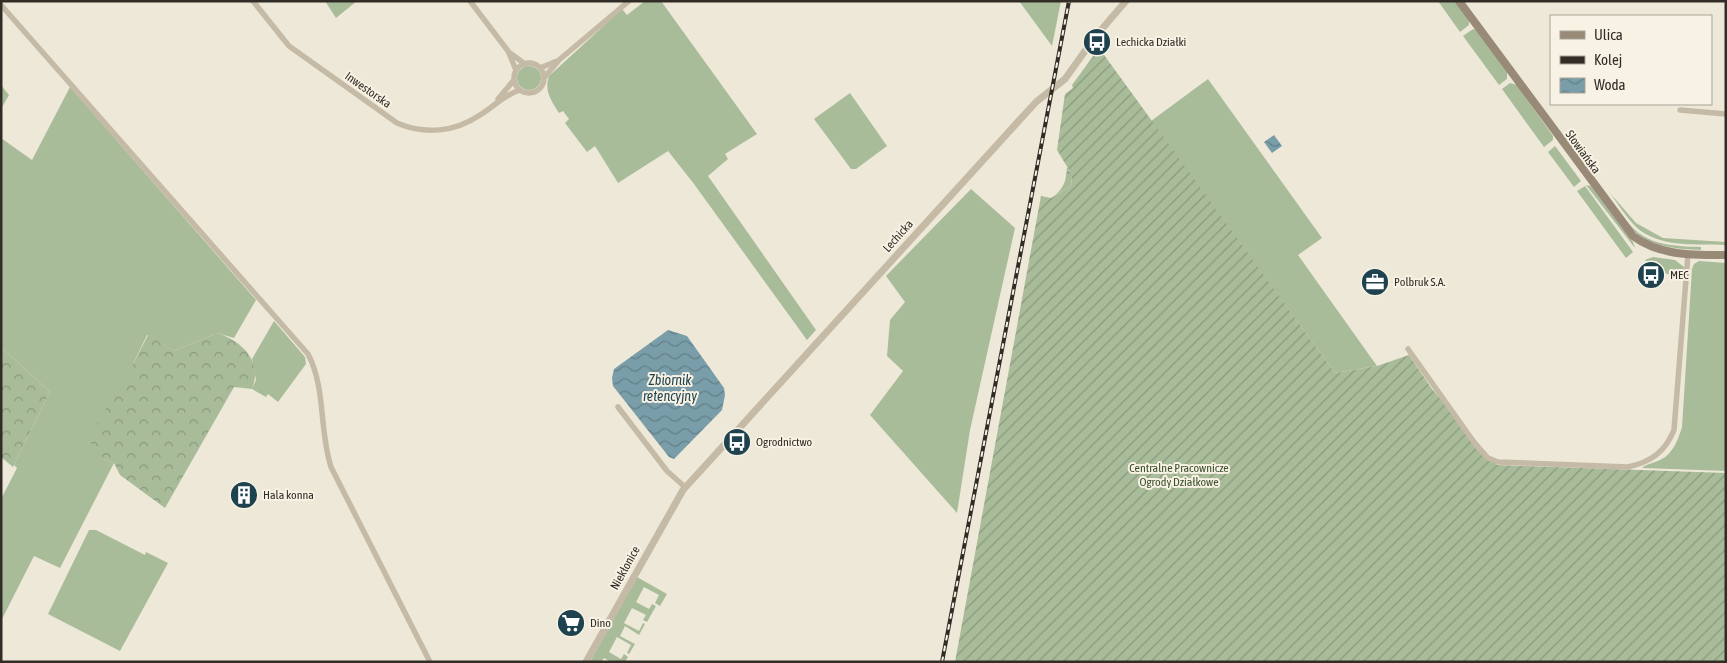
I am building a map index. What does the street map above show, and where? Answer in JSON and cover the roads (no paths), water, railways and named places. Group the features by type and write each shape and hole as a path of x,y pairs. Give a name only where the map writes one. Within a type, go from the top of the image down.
{"main road":[{"name":"Słowiańska","path":"1459,1 1629,232 1656,249 1688,254 1726,255"}],"street":[{"name":"Inwestorska","path":"254,1 289,46 397,123 421,131 452,128 463,124 520,90"},
{"path":"470,1 508,51 516,70 514,80 520,90 528,93 537,91 558,60 628,1"},
{"name":"Lechicka","path":"685,487 1029,109 1065,78 1100,31 1126,1"},
{"path":"1,5 308,354 318,384 324,437 331,467 430,662"},
{"path":"508,51 525,64"},
{"path":"540,68 558,60"},
{"path":"516,70 525,64 533,64 540,68 544,78"},
{"name":"Inwestorska","path":"493,105 514,80"},
{"path":"1680,110 1726,114"},
{"path":"1408,349 1476,445 1488,458 1498,462 1628,467 1641,464 1662,452 1674,430 1688,254"},
{"path":"618,407 667,471 685,487"},
{"name":"Niekłonice","path":"586,662 670,510 685,487"}],"water":[{"path":"1274,135 1282,146 1272,153 1264,142"},
{"name":"Zbiornik retencyjny","path":"668,330 687,336 724,388 725,395 722,410 674,459 669,457 613,386 612,378 614,369"}],"railway":[{"path":"942,662 1069,1"}],"place":[{"name":"Lechicka Działki","path":"1097,42"},
{"name":"MEC","path":"1651,275"},
{"name":"Polbruk S.A.","path":"1375,282"},
{"name":"Ogrodnictwo","path":"737,442"},
{"name":"Hala konna","path":"244,495"},
{"name":"Dino","path":"571,623"}],"park label":[{"name":"Centralne Pracownicze Ogrody Działkowe","path":"1179,475"}]}
